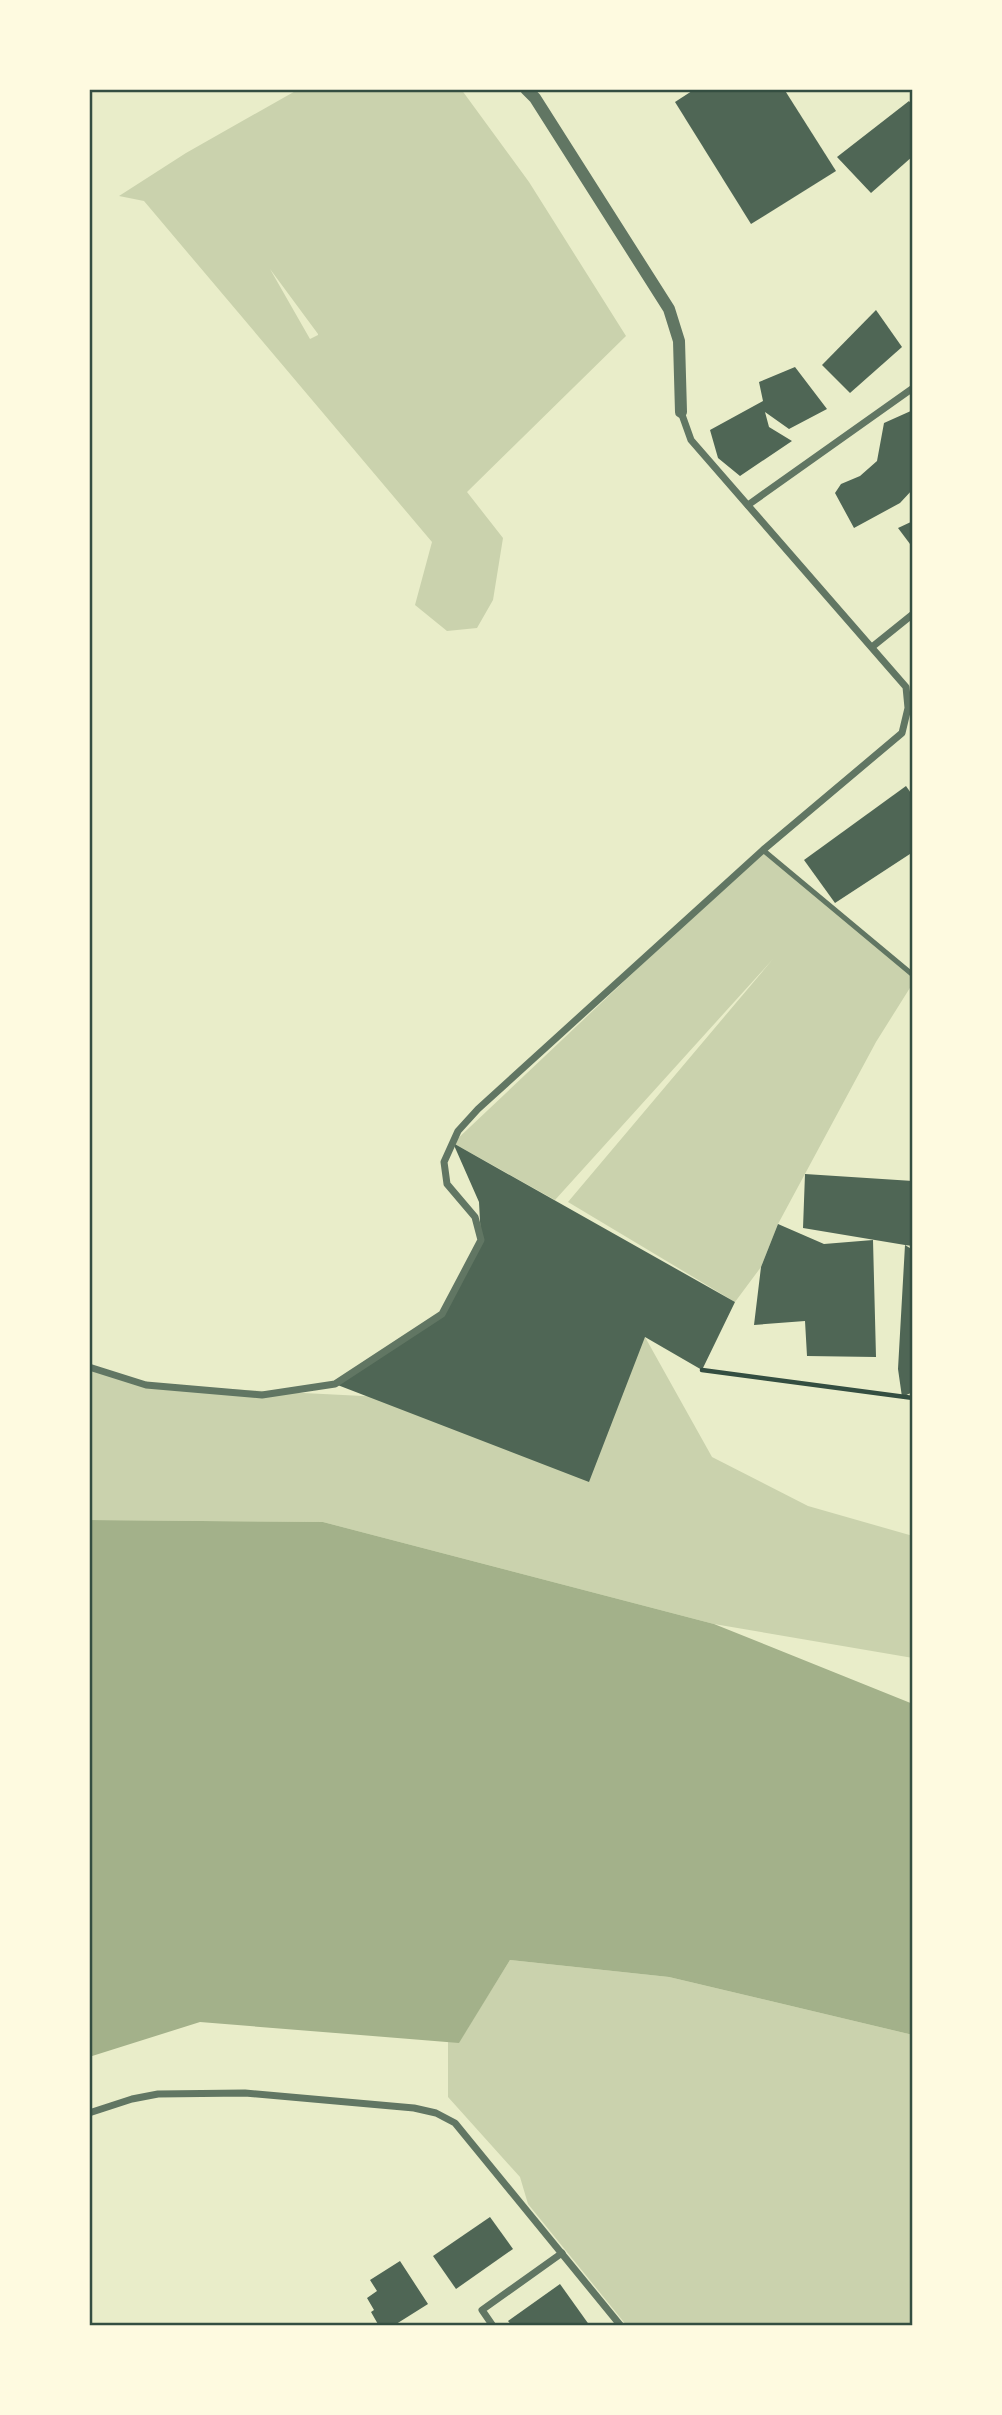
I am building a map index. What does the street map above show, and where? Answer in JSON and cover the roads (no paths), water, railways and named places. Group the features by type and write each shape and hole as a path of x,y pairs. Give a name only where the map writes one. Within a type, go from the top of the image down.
{"street":[{"path":"89,1367 146,1385 262,1395 335,1384 442,1314 481,1240 475,1216 447,1184 444,1162 458,1131 478,1109 763,850 902,733 909,720 906,687 691,440 681,412 679,341 669,309 535,98 526,89"},
{"path":"748,505 913,388"},
{"path":"872,647 913,614"},
{"path":"89,2113 145,2097 189,2093 245,2093 344,2100 436,2113 455,2123 621,2326"},
{"path":"493,2326 482,2310 562,2253"}],"lane":[{"path":"763,850 913,975"}]}
